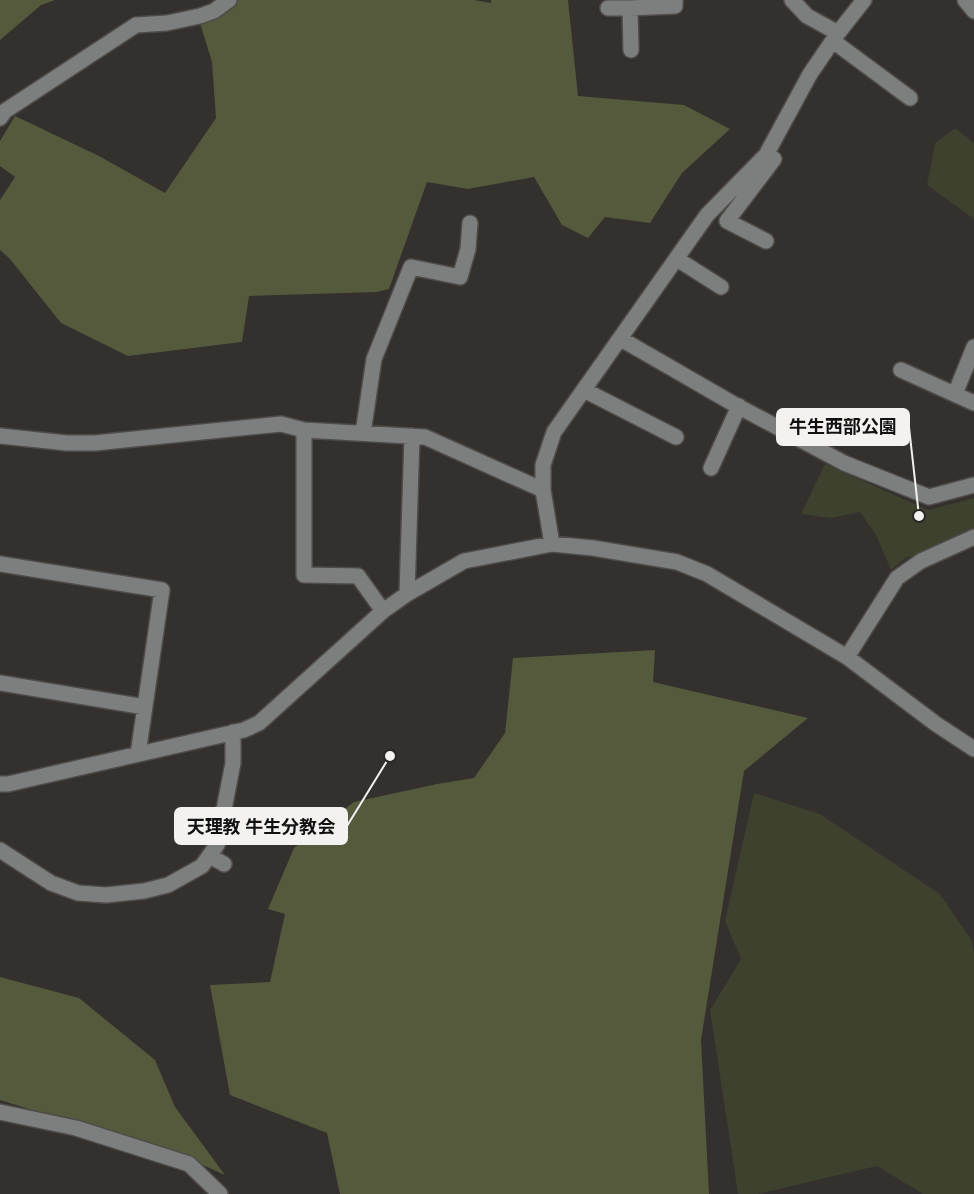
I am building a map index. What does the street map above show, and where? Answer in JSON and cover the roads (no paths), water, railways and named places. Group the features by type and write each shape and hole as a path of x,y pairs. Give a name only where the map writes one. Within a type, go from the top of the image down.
{"street":[{"path":"0,118 5,111 135,25 167,23 200,16 214,11 229,0"},
{"path":"609,8 675,6 675,0"},
{"path":"792,0 807,16 910,98"},
{"path":"552,544 543,490 543,465 554,432 707,215 766,155 810,74 864,0"},
{"path":"965,0 974,11"},
{"path":"630,8 632,50"},
{"path":"766,155 774,159 727,221 766,241"},
{"path":"363,433 374,359 411,267 460,277 468,249 470,223"},
{"path":"677,259 721,287"},
{"path":"621,339 844,463 928,497 974,485"},
{"path":"955,394 974,347"},
{"path":"901,370 974,403"},
{"path":"584,390 676,437"},
{"path":"711,468 738,406"},
{"path":"0,436 68,443 96,443 281,424 304,430 425,437 543,490"},
{"path":"304,430 304,575 358,576 383,611"},
{"path":"407,594 412,436"},
{"path":"847,657 897,578 921,561 974,537"},
{"path":"0,784 244,730 260,723 383,611 407,594 464,561 552,544 593,548 677,562 712,577 847,657 974,749"},
{"path":"0,564 162,590 138,754"},
{"path":"0,683 145,707"},
{"path":"0,850 51,882 78,893 106,895 144,891 168,885 202,866 217,845 233,763 233,732"},
{"path":"210,856 224,864"},
{"path":"0,1112 76,1128 189,1164 220,1194"}],"place":[{"name":"牛生西部公園","path":"919,516"},
{"name":"天理教 牛生分教会","path":"390,756"}]}
